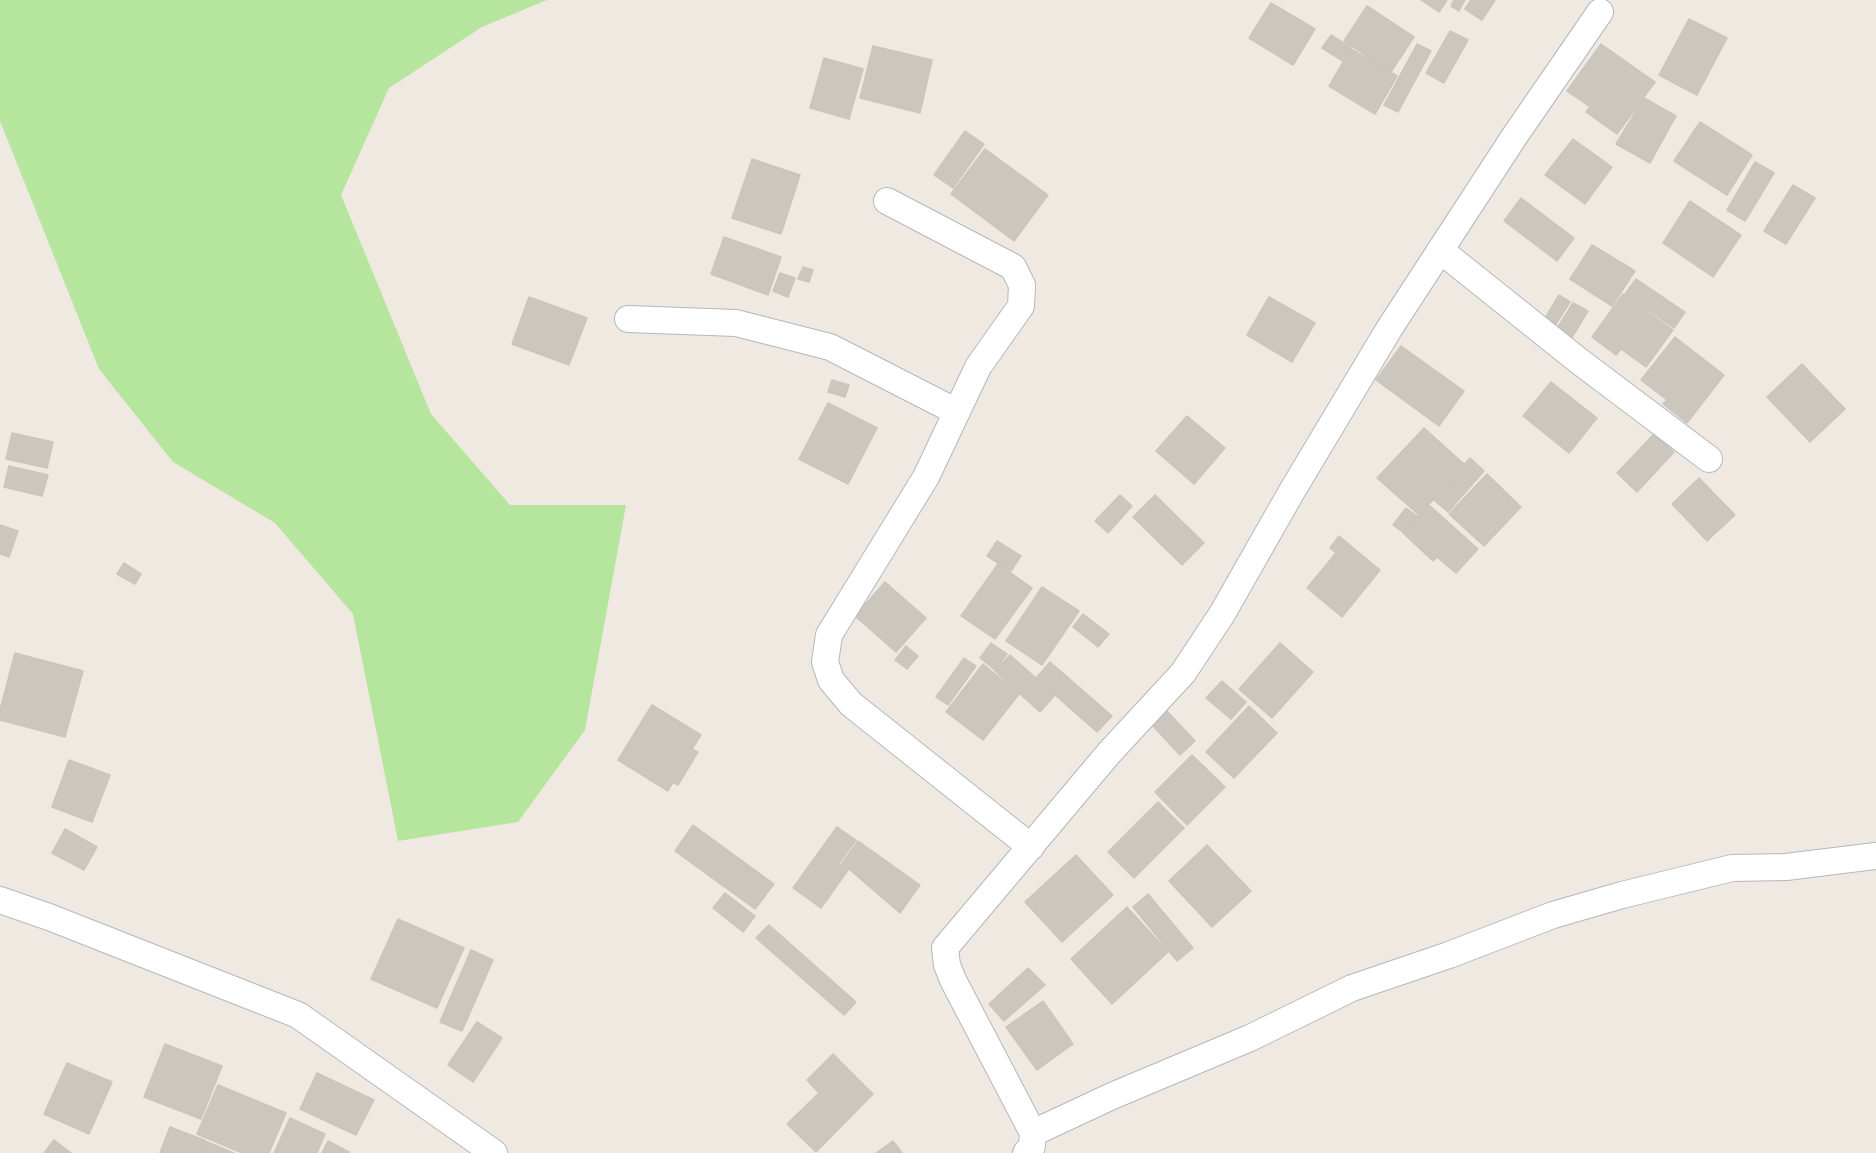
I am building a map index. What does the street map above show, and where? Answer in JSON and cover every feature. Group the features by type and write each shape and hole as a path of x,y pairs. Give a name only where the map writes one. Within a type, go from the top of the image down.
{"street":[{"path":"1600,12 1514,136 1389,328 1222,614 1189,663 1109,753 945,948 946,965 1030,1143 1112,1096 1250,1038 1352,988 1449,955 1553,915 1622,895 1732,868 1786,867 1876,856"},
{"path":"887,201 1013,267 1022,285 1021,306 978,367 926,477 829,635 825,662 831,680 851,704 1031,847"},
{"path":"1440,250 1579,361 1708,459"},
{"path":"628,319 736,323 830,346 957,412"},
{"path":"0,900 298,1015 494,1153"}],"green space":[{"path":"0,0 547,0 482,27 389,88 341,195 431,414 510,505 626,505 585,730 518,822 398,841 353,614 275,523 173,462 99,369 0,121"}],"building":[{"path":"1421,0 1447,0 1439,12"},
{"path":"1454,0 1465,0 1459,11 1451,6"},
{"path":"1471,0 1495,0 1482,20 1465,9"},
{"path":"1271,3 1315,29 1293,65 1249,38"},
{"path":"1367,6 1414,37 1391,72 1344,41"},
{"path":"1689,19 1727,38 1697,95 1659,75"},
{"path":"1450,31 1468,40 1444,83 1426,73"},
{"path":"1331,35 1351,48 1343,61 1322,48"},
{"path":"1417,44 1431,51 1398,112 1384,105"},
{"path":"1601,44 1655,82 1617,134 1586,112 1590,107 1567,91"},
{"path":"873,46 932,60 920,113 860,98"},
{"path":"1351,49 1397,76 1375,114 1329,86"},
{"path":"824,58 863,69 849,119 810,108"},
{"path":"1644,98 1676,116 1650,163 1616,144"},
{"path":"1700,122 1752,155 1727,195 1674,161"},
{"path":"965,131 984,144 953,188 934,175"},
{"path":"1573,139 1612,167 1585,204 1545,175"},
{"path":"985,149 1048,195 1014,241 951,194"},
{"path":"752,159 800,175 781,234 732,218"},
{"path":"1755,162 1774,173 1745,221 1727,210"},
{"path":"1793,185 1815,198 1786,244 1764,231"},
{"path":"1521,198 1574,238 1557,261 1504,221"},
{"path":"1690,201 1741,235 1713,277 1663,243"},
{"path":"724,237 781,257 768,295 711,274"},
{"path":"1592,245 1635,271 1612,306 1570,279"},
{"path":"803,267 813,270 809,282 798,279"},
{"path":"780,273 795,278 788,297 773,291"},
{"path":"1636,279 1685,312 1674,328 1625,294"},
{"path":"1623,294 1673,330 1646,367 1621,349 1616,355 1592,337"},
{"path":"1559,295 1570,302 1554,327 1544,320"},
{"path":"529,297 587,318 569,365 512,344"},
{"path":"1269,297 1315,323 1292,362 1247,335"},
{"path":"1573,303 1588,311 1571,339 1556,330"},
{"path":"1675,337 1724,375 1687,423 1663,404 1667,400 1641,380"},
{"path":"1401,346 1464,391 1439,426 1376,380"},
{"path":"1802,364 1845,409 1810,442 1767,397"},
{"path":"832,380 849,385 845,397 828,392"},
{"path":"1551,382 1597,418 1569,453 1523,416"},
{"path":"828,403 877,428 848,484 799,459"},
{"path":"1187,416 1225,448 1194,484 1156,451"},
{"path":"1424,428 1465,465 1419,515 1377,478"},
{"path":"12,433 53,442 47,468 6,459"},
{"path":"1654,434 1674,452 1637,492 1617,473"},
{"path":"1470,458 1484,471 1448,512 1434,500"},
{"path":"9,466 48,475 42,496 4,487"},
{"path":"1487,474 1521,507 1484,546 1449,514"},
{"path":"1699,478 1735,515 1707,541 1672,504"},
{"path":"1120,495 1132,506 1108,533 1095,521"},
{"path":"1155,495 1204,543 1182,565 1133,517"},
{"path":"1429,505 1478,549 1456,573 1437,557 1433,561 1403,533"},
{"path":"1406,508 1417,516 1404,533 1393,525"},
{"path":"0,525 18,531 9,557 0,554"},
{"path":"1339,536 1380,570 1342,617 1307,588 1336,553 1330,548"},
{"path":"997,541 1021,556 1011,571 987,556"},
{"path":"124,563 141,574 135,584 117,574"},
{"path":"998,564 1032,588 995,639 961,616"},
{"path":"885,582 926,618 896,652 855,616"},
{"path":"1042,587 1079,611 1042,665 1006,641"},
{"path":"1083,614 1109,634 1098,647 1073,627"},
{"path":"991,643 1007,654 995,670 980,658"},
{"path":"1280,643 1313,672 1272,718 1239,689"},
{"path":"906,646 918,656 907,669 895,660"},
{"path":"15,653 83,671 65,737 0,720 0,710"},
{"path":"1010,655 1055,695 1040,712 995,671"},
{"path":"964,658 976,666 948,705 936,697"},
{"path":"1050,662 1112,716 1097,732 1036,678"},
{"path":"983,664 1019,694 983,740 946,712"},
{"path":"1222,681 1246,702 1231,719 1206,698"},
{"path":"652,705 701,735 692,749 698,752 678,785 673,782 668,791 618,760"},
{"path":"1249,706 1277,733 1234,778 1206,752"},
{"path":"1166,710 1195,741 1180,755 1151,724"},
{"path":"1192,755 1225,787 1187,825 1155,792"},
{"path":"69,760 110,775 92,822 52,807"},
{"path":"1158,802 1184,828 1134,878 1108,852"},
{"path":"693,825 774,884 755,909 675,851"},
{"path":"837,827 856,840 839,863 848,870 821,908 793,888"},
{"path":"65,829 97,847 84,870 52,853"},
{"path":"858,841 920,885 900,913 842,863"},
{"path":"1207,845 1251,891 1212,927 1169,881"},
{"path":"1076,855 1113,895 1062,942 1025,902"},
{"path":"725,893 755,916 743,932 713,908"},
{"path":"1148,894 1193,948 1177,961 1133,907"},
{"path":"1127,907 1168,952 1112,1004 1071,959"},
{"path":"398,919 464,948 437,1008 371,979"},
{"path":"769,925 856,1002 844,1015 756,938"},
{"path":"471,950 493,960 462,1031 440,1022"},
{"path":"1028,968 1045,985 1004,1021 989,1004"},
{"path":"1043,1001 1073,1044 1037,1070 1006,1027"},
{"path":"477,1022 502,1038 473,1082 448,1065"},
{"path":"165,1044 222,1066 201,1119 144,1097"},
{"path":"833,1054 873,1094 816,1152 787,1124 819,1093 807,1080"},
{"path":"67,1063 112,1082 89,1134 44,1114"},
{"path":"317,1073 374,1100 356,1135 300,1109"},
{"path":"218,1085 286,1113 269,1153 242,1153 197,1134"},
{"path":"290,1118 325,1134 317,1153 274,1153"},
{"path":"170,1127 204,1140 199,1153 160,1153"},
{"path":"54,1140 71,1153 44,1153"},
{"path":"205,1141 234,1153 200,1153"},
{"path":"328,1141 349,1152 349,1153 322,1153"},
{"path":"893,1141 902,1153 876,1153"}]}
